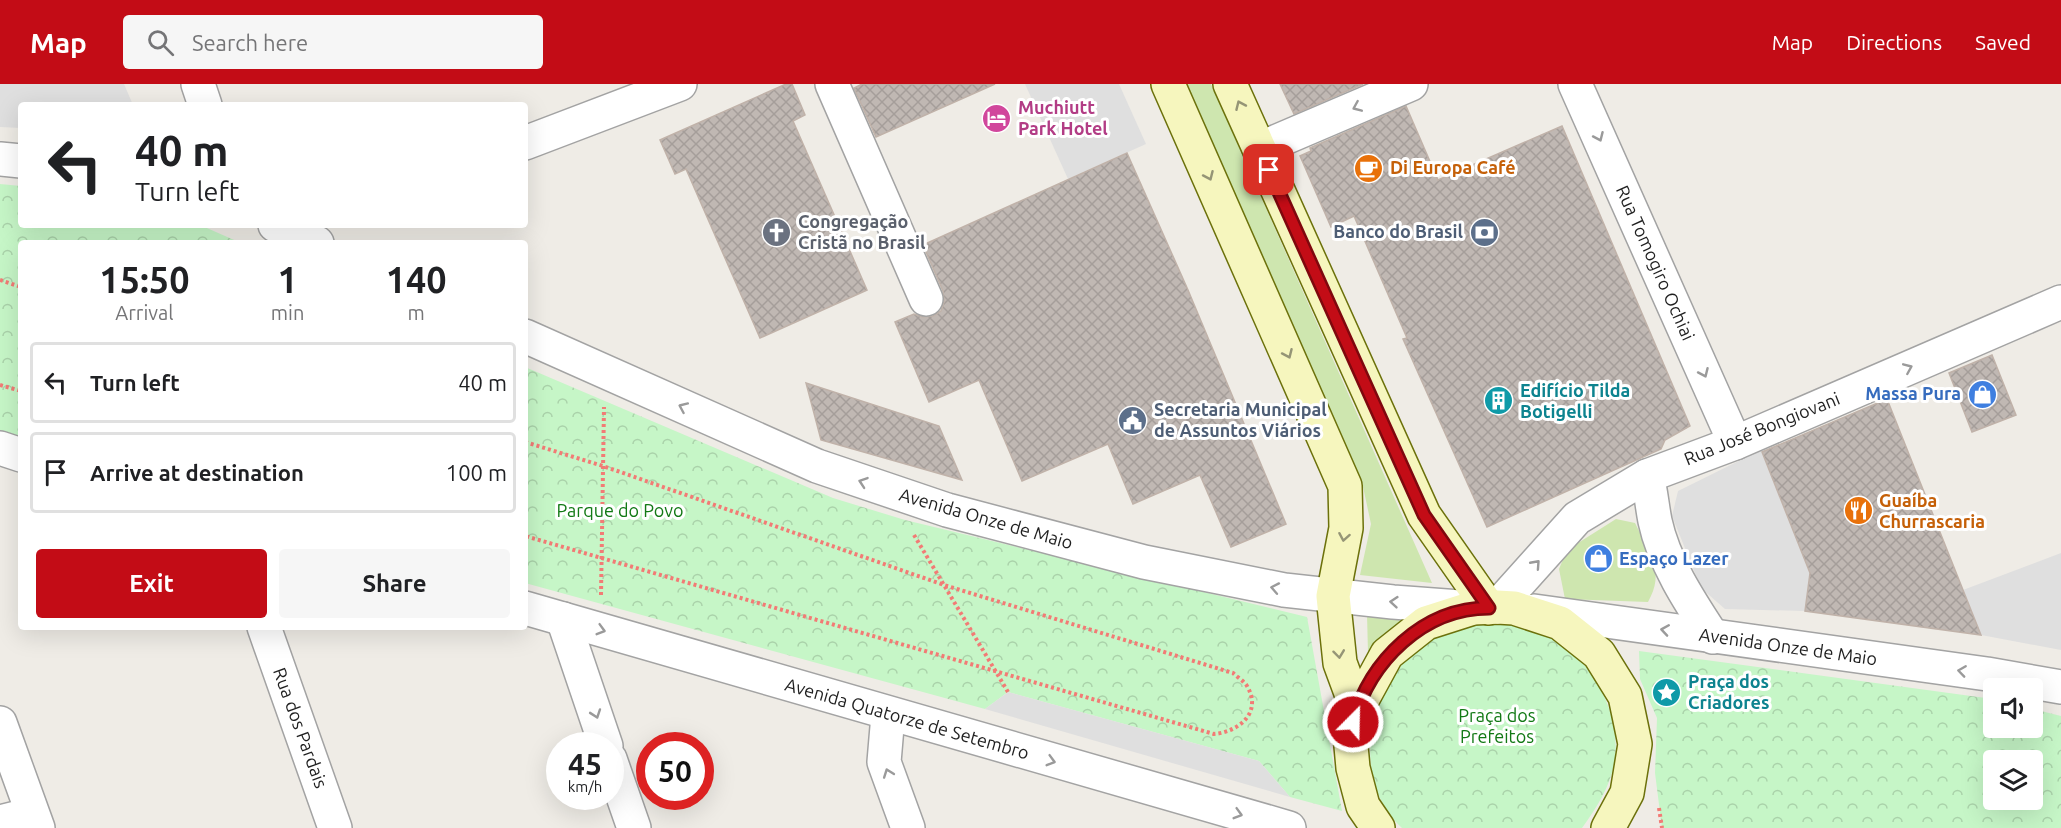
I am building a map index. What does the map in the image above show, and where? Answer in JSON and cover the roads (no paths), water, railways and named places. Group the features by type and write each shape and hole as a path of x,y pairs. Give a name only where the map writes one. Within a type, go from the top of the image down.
{"main road":[{"path":"1168,84 1345,486 1346,528 1333,596 1340,663 1357,709"},
{"path":"1230,84 1424,515 1493,608"},
{"path":"1377,828 1363,806 1353,768 1350,735 1357,709 1387,654 1426,623 1493,608 1560,623 1599,654 1625,696 1635,744 1627,794 1630,828"},
{"path":"1608,828 1627,794"}],"street":[{"path":"198,84 204,102"},
{"path":"528,142 680,84"},
{"path":"832,84 926,299"},
{"path":"1259,149 1411,84"},
{"name":"Rua Tomogiro Ochiai","path":"1575,84 1735,443"},
{"path":"0,159 18,161"},
{"name":"Rua José Bongiovani","path":"1493,608 1577,518 1647,476 1735,443 2061,302"},
{"name":"Avenida Onze de Maio","path":"528,337 818,466 946,510 1144,562 1284,590 1493,608 1987,674 2061,687"},
{"path":"0,448 18,453"},
{"path":"1647,476 1655,522 1665,549 1685,594 1713,637"},
{"name":"Avenida Quatorze de Setembro","path":"528,609 888,715 1289,828"},
{"path":"563,619 601,732"},
{"name":"Rua dos Pardais","path":"265,630 335,828"},
{"path":"888,715 884,762 908,828"},
{"path":"0,723 35,821 0,822"},
{"path":"624,799 634,828"}],"place":[{"name":"Muchiutt Park Hotel","path":"997,118"},
{"name":"Di Europa Café","path":"1369,168"},
{"name":"Congregação Cristã no Brasil","path":"777,232"},
{"name":"Banco do Brasil","path":"1484,232"},
{"name":"Massa Pura","path":"1982,394"},
{"name":"Edifício Tilda Botigelli","path":"1499,401"},
{"name":"Secretaria Municipal de Assuntos Viários","path":"1133,420"},
{"name":"Guaíba Churrascaria","path":"1858,511"},
{"name":"Espaço Lazer","path":"1598,559"},
{"name":"Praça dos Criadores","path":"1667,692"}],"park label":[{"name":"Parque do Povo","path":"620,511"},
{"name":"Praça dos Prefeitos","path":"1497,726"}]}
